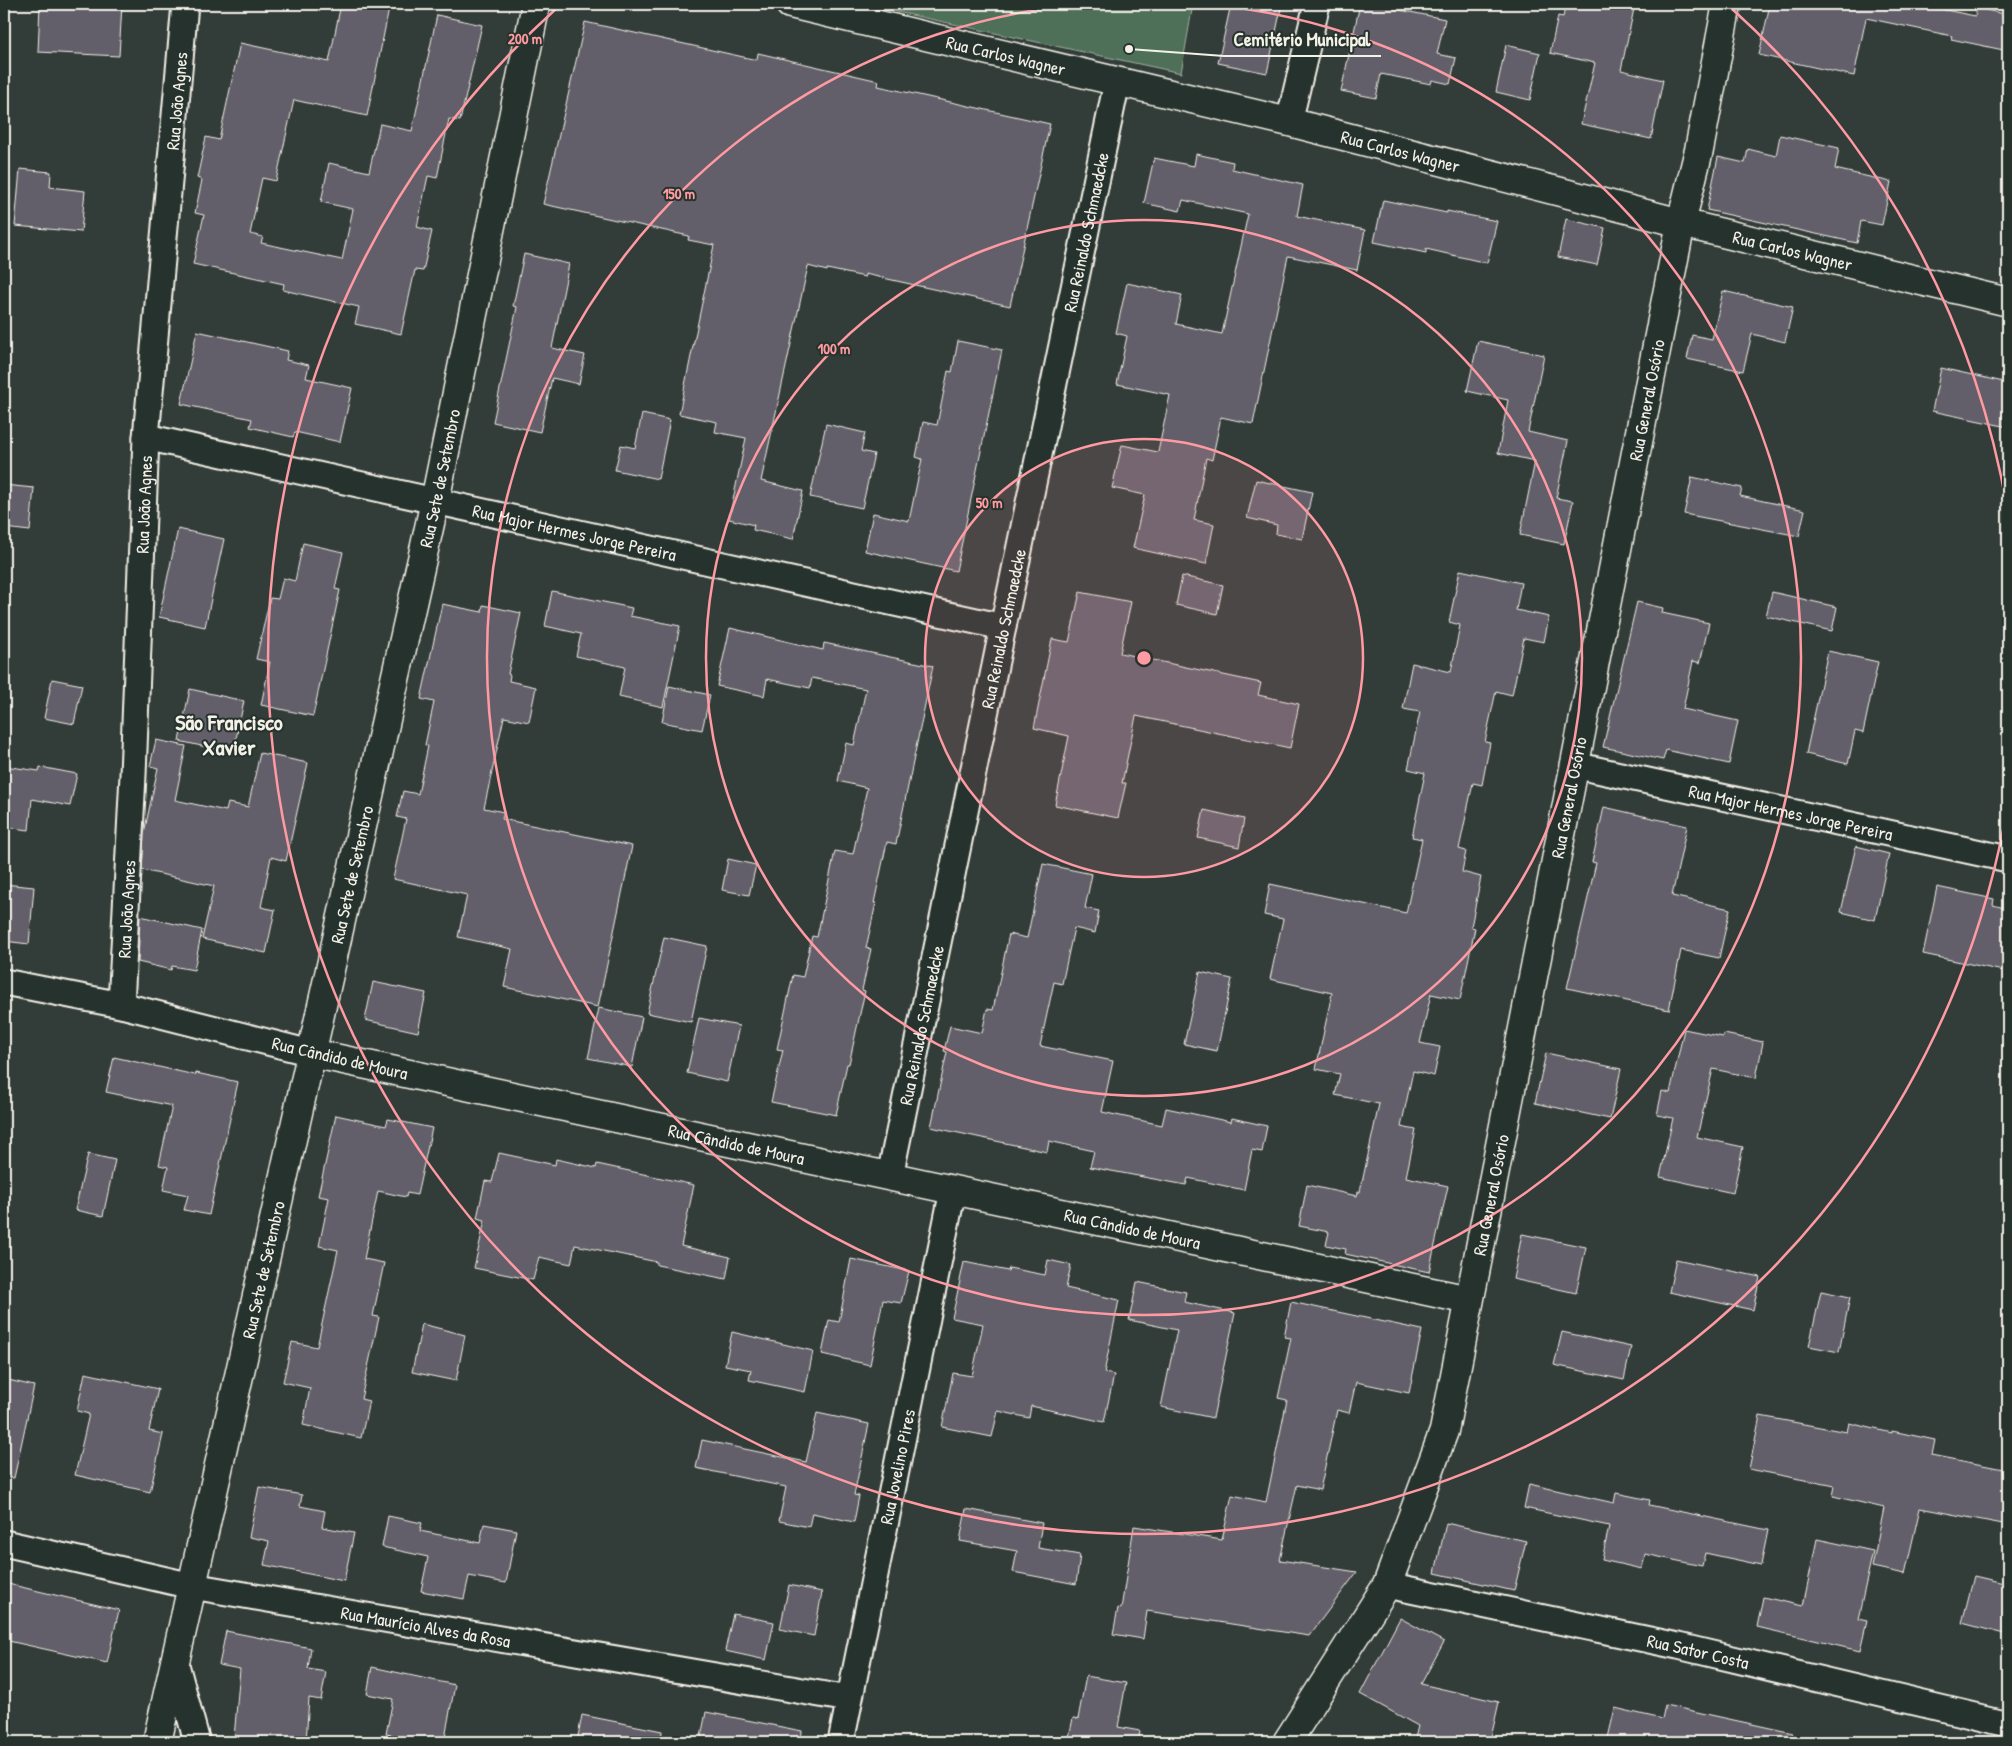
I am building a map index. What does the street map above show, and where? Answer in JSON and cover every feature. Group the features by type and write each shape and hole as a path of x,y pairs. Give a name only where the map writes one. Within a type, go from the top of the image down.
{"street":[{"name":"Rua João Agnes","path":"121,1005 134,775 146,436 185,4"},
{"name":"Rua Sete de Setembro","path":"156,1742 435,500 536,4"},
{"name":"Rua Carlos Wagner","path":"790,4 1289,122 1681,224 2008,302"},
{"path":"1289,122 1317,4"},
{"name":"Rua General Osório","path":"1287,1742 1387,1584 1444,1431 1681,224 1699,150 1728,4"},
{"name":"Rua Reinaldo Schmaedcke","path":"890,1176 1117,82"},
{"name":"Rua Major Hermes Jorge Pereira","path":"146,436 1003,627"},
{"name":"Rua Major Hermes Jorge Pereira","path":"1574,765 2008,859"},
{"name":"Rua Cândido de Moura","path":"4,982 121,1005 311,1053 1469,1300"},
{"name":"Rua Jovelino Pires","path":"841,1742 953,1190"},
{"name":"Rua Maurício Alves da Rosa","path":"4,1543 192,1586 849,1699"},
{"name":"Rua Sator Costa","path":"1387,1584 1678,1646 2008,1724"},
{"path":"175,1661 197,1742"}],"green space":[{"path":"860,4 1193,4 1181,73"}],"building":[{"path":"40,4 122,4 119,56 38,52"},
{"path":"341,4 390,4 367,116 294,100 276,181 262,178 250,234 263,237 261,243 342,260 353,209 321,202 329,163 369,172 380,124 412,131 437,15 482,25 460,121 449,119 437,178 428,176 417,227 432,231 423,271 415,270 401,334 355,324 359,307 283,290 284,284 193,264 204,215 195,213 202,180 197,178 206,137 219,140 240,43 329,62"},
{"path":"1231,4 1282,4 1267,73 1218,63"},
{"path":"1360,4 1397,4 1395,9 1445,19 1437,54 1456,58 1450,84 1432,80 1431,84 1381,74 1376,98 1341,91"},
{"path":"1566,4 1635,4 1621,70 1663,80 1651,139 1581,124 1595,63 1550,53 1558,16 1563,17"},
{"path":"1770,4 1916,4 1975,16 1977,8 2008,15 2008,51 1951,39 1952,36 1866,18 1854,76 1759,55"},
{"path":"585,22 757,60 758,53 879,81 878,86 1050,124 1010,306 865,274 865,277 808,266 761,481 803,491 793,539 753,530 754,525 729,519 746,438 715,432 717,422 679,414 714,245 688,240 689,236 543,204"},
{"path":"1506,45 1540,53 1530,100 1496,92"},
{"path":"1780,135 1839,148 1835,169 1891,182 1882,225 1861,221 1857,243 1707,210 1718,157 1745,163 1748,149 1776,156"},
{"path":"1196,154 1233,162 1232,169 1303,185 1297,216 1365,230 1357,270 1288,256 1253,424 1221,417 1212,460 1206,458 1194,520 1214,524 1206,564 1133,548 1145,495 1112,488 1122,445 1158,452 1170,395 1117,384 1127,336 1116,333 1127,283 1182,295 1176,324 1222,334 1248,214 1183,200 1180,211 1144,203 1154,158 1194,166"},
{"path":"20,169 51,172 50,187 85,191 81,232 15,226"},
{"path":"1383,200 1497,221 1487,263 1426,249 1426,253 1374,242"},
{"path":"1566,219 1605,228 1597,265 1558,257"},
{"path":"524,254 569,264 552,348 585,355 579,384 552,378 540,432 493,422 517,307 513,306"},
{"path":"1723,291 1793,307 1785,342 1752,334 1743,371 1687,359 1692,335 1712,339"},
{"path":"197,331 288,351 286,360 309,365 306,378 352,388 340,442 295,432 293,437 250,427 252,419 181,404"},
{"path":"958,341 1002,350 956,571 865,551 873,513 909,521 922,459 916,457 923,422 937,425 948,371 952,372"},
{"path":"1478,341 1544,355 1528,432 1568,441 1556,498 1573,501 1564,544 1520,535 1535,461 1498,453 1508,400 1467,391"},
{"path":"1941,368 2008,383 2008,427 1932,411"},
{"path":"642,414 670,420 658,479 615,470 621,445 635,448"},
{"path":"826,424 865,433 861,451 874,454 862,508 810,497"},
{"path":"1692,477 1742,488 1740,496 1805,510 1799,536 1684,514"},
{"path":"1256,480 1312,492 1302,539 1276,534 1277,525 1247,518"},
{"path":"4,485 34,488 30,531 4,528"},
{"path":"178,529 224,539 205,627 159,617"},
{"path":"303,543 343,552 335,589 340,590 313,716 261,705 270,662 256,659 270,598 278,599 283,578 295,581"},
{"path":"1460,570 1521,583 1516,610 1549,617 1544,642 1524,638 1512,695 1496,691 1485,742 1490,743 1482,785 1473,783 1459,849 1466,851 1462,872 1481,877 1471,927 1475,928 1460,1000 1431,994 1420,1043 1440,1047 1434,1076 1413,1071 1401,1127 1416,1130 1406,1177 1448,1186 1429,1272 1345,1254 1346,1249 1326,1245 1329,1232 1299,1226 1307,1185 1357,1196 1358,1192 1360,1192 1379,1104 1335,1095 1340,1074 1316,1069 1332,993 1270,979 1283,919 1264,915 1270,884 1406,913 1422,839 1412,837 1425,773 1408,769 1420,712 1403,709 1412,663 1451,672 1460,625 1449,622"},
{"path":"1182,576 1223,585 1217,614 1176,605"},
{"path":"552,591 632,608 630,616 680,626 663,707 619,697 625,667 576,656 581,634 545,626"},
{"path":"1080,592 1131,602 1120,653 1261,683 1258,695 1299,704 1290,748 1136,716 1122,783 1126,783 1118,818 1055,805 1069,736 1034,728 1052,639 1069,642"},
{"path":"1772,592 1837,607 1832,631 1766,616"},
{"path":"1637,602 1663,608 1662,613 1709,623 1700,663 1693,661 1683,709 1738,721 1729,764 1666,750 1663,760 1603,747"},
{"path":"442,604 482,612 483,605 521,613 508,674 510,675 509,681 536,687 529,722 504,717 484,808 504,812 502,819 632,846 598,1007 504,987 512,949 458,937 467,895 393,879 406,819 397,817 403,791 418,794 428,746 425,745 434,702 421,699"},
{"path":"730,628 823,650 824,643 933,666 896,844 887,842 866,948 871,949 862,990 865,991 836,1115 771,1102 783,1050 777,1049 793,975 803,977 812,936 817,937 835,851 853,854 867,788 838,781 846,743 854,745 866,689 812,678 810,688 767,679 764,696 717,686"},
{"path":"1828,651 1878,662 1863,733 1855,731 1848,764 1806,754"},
{"path":"52,679 82,685 74,724 44,718"},
{"path":"669,686 710,695 702,730 662,722"},
{"path":"190,689 244,701 233,753 179,741"},
{"path":"156,740 186,746 175,800 226,811 228,803 248,807 260,753 308,763 286,861 271,857 261,907 275,910 266,953 202,939 214,886 142,870 144,833 158,768 150,766"},
{"path":"4,766 39,771 40,767 77,774 70,806 32,799 29,830 4,827"},
{"path":"1604,807 1687,826 1672,896 1730,909 1719,958 1681,950 1669,1010 1567,988 1596,863 1592,862"},
{"path":"1204,810 1244,819 1239,847 1198,838"},
{"path":"1856,846 1889,854 1875,920 1841,912"},
{"path":"728,859 756,865 749,895 722,890"},
{"path":"1043,864 1092,874 1085,908 1099,911 1095,933 1074,928 1062,984 1054,982 1040,1046 1113,1061 1102,1112 1162,1125 1166,1108 1231,1122 1232,1118 1267,1126 1262,1152 1252,1150 1244,1190 1188,1178 1186,1185 1090,1167 1094,1151 1049,1141 1047,1152 931,1127 947,1052 944,1051 950,1026 982,1033 987,1009 993,1010 1009,934 1027,938"},
{"path":"4,884 34,887 29,944 4,941"},
{"path":"1937,887 1994,899 1993,905 2008,909 2008,972 1923,954"},
{"path":"140,916 202,930 194,970 172,966 171,970 138,962"},
{"path":"664,937 707,946 691,1022 647,1013"},
{"path":"1200,972 1232,979 1217,1051 1184,1044"},
{"path":"373,982 426,993 418,1032 365,1020"},
{"path":"599,1008 642,1017 632,1067 588,1058"},
{"path":"699,1018 739,1026 727,1082 687,1073"},
{"path":"1684,1029 1723,1037 1724,1034 1763,1042 1756,1078 1713,1069 1697,1137 1743,1147 1733,1193 1660,1177 1673,1118 1657,1115 1662,1091 1670,1093"},
{"path":"1546,1053 1621,1069 1610,1119 1535,1103"},
{"path":"114,1057 195,1075 196,1073 238,1082 209,1215 184,1210 188,1195 163,1190 168,1167 159,1165 172,1106 106,1092"},
{"path":"336,1115 386,1126 388,1119 432,1128 417,1195 407,1193 406,1197 378,1191 364,1259 384,1263 373,1316 379,1317 361,1399 369,1401 361,1438 303,1425 310,1388 283,1382 292,1342 317,1347 338,1250 319,1246 329,1198 318,1196"},
{"path":"499,1153 555,1165 556,1159 596,1168 597,1164 694,1185 681,1246 730,1257 726,1279 575,1245 571,1264 539,1257 533,1280 474,1268 485,1220 477,1218 485,1181 492,1182"},
{"path":"88,1154 115,1160 103,1216 75,1210"},
{"path":"1522,1234 1586,1247 1576,1293 1513,1279"},
{"path":"851,1259 909,1271 901,1303 883,1300 870,1365 822,1354 829,1320 839,1322"},
{"path":"1676,1259 1760,1277 1753,1310 1669,1292"},
{"path":"1048,1260 1071,1265 1066,1288 1119,1300 1104,1373 1114,1375 1104,1422 1031,1406 1029,1418 998,1411 992,1437 942,1427 953,1373 972,1376 983,1324 952,1318 964,1262 1008,1271 1009,1268 1045,1275"},
{"path":"1137,1282 1186,1292 1184,1302 1235,1313 1213,1418 1161,1407 1177,1330 1129,1320"},
{"path":"1821,1291 1850,1297 1839,1352 1809,1346"},
{"path":"1291,1302 1422,1330 1409,1393 1356,1382 1349,1413 1337,1410 1320,1490 1297,1485 1280,1560 1357,1572 1309,1636 1147,1611 1143,1639 1113,1634 1118,1608 1121,1609 1134,1526 1222,1540 1232,1495 1266,1502 1287,1400 1278,1398 1291,1338 1284,1337"},
{"path":"422,1324 465,1335 456,1381 412,1372"},
{"path":"732,1332 813,1351 805,1392 749,1380 751,1370 725,1365"},
{"path":"1562,1332 1631,1347 1624,1380 1554,1365"},
{"path":"85,1373 158,1389 149,1431 163,1434 150,1492 75,1475 89,1414 77,1411"},
{"path":"4,1379 34,1386 14,1478 4,1477"},
{"path":"817,1413 869,1424 854,1495 859,1496 854,1522 812,1513 809,1527 779,1521 786,1487 696,1468 702,1440 806,1462"},
{"path":"1760,1416 1847,1432 1849,1423 1935,1440 1932,1455 2008,1470 2008,1525 1920,1508 1905,1574 1872,1567 1884,1508 1833,1496 1835,1486 1749,1469"},
{"path":"1529,1484 1614,1503 1616,1493 1650,1500 1649,1505 1768,1530 1761,1565 1705,1553 1702,1566 1645,1554 1642,1569 1602,1560 1609,1526 1524,1508"},
{"path":"259,1487 302,1495 300,1506 325,1511 322,1527 354,1533 344,1581 264,1565 269,1541 249,1537"},
{"path":"966,1509 1042,1523 1038,1548 1080,1555 1076,1584 1013,1572 1017,1551 960,1541"},
{"path":"388,1516 422,1523 420,1531 480,1543 484,1524 516,1530 506,1583 469,1576 464,1599 421,1591 428,1557 382,1547"},
{"path":"1446,1523 1526,1541 1514,1591 1435,1573"},
{"path":"1817,1539 1873,1551 1858,1619 1867,1621 1860,1651 1757,1627 1763,1597 1803,1606"},
{"path":"1974,1576 2008,1584 2008,1635 1962,1623"},
{"path":"4,1583 119,1610 107,1663 4,1640"},
{"path":"789,1585 822,1592 814,1636 780,1629"},
{"path":"733,1614 774,1622 766,1660 725,1651"},
{"path":"1400,1618 1444,1642 1421,1684 1499,1702 1490,1742 1414,1742 1418,1726 1360,1694"},
{"path":"226,1631 311,1648 308,1669 326,1672 321,1700 309,1698 306,1742 234,1738 240,1669 219,1665"},
{"path":"372,1667 455,1685 444,1742 428,1742 386,1734 393,1699 367,1694"},
{"path":"1086,1676 1126,1683 1118,1727 1140,1731 1138,1742 1068,1742 1073,1718 1078,1719"},
{"path":"1665,1705 1793,1733 1792,1742 1607,1742 1615,1708 1662,1719"},
{"path":"706,1712 802,1731 801,1742 700,1742"},
{"path":"582,1715 662,1731 661,1742 577,1742"}],"place":[{"name":"Cemitério Municipal","path":"1129,49"}],"district":[{"name":"São Francisco Xavier","path":"229,734"}]}
